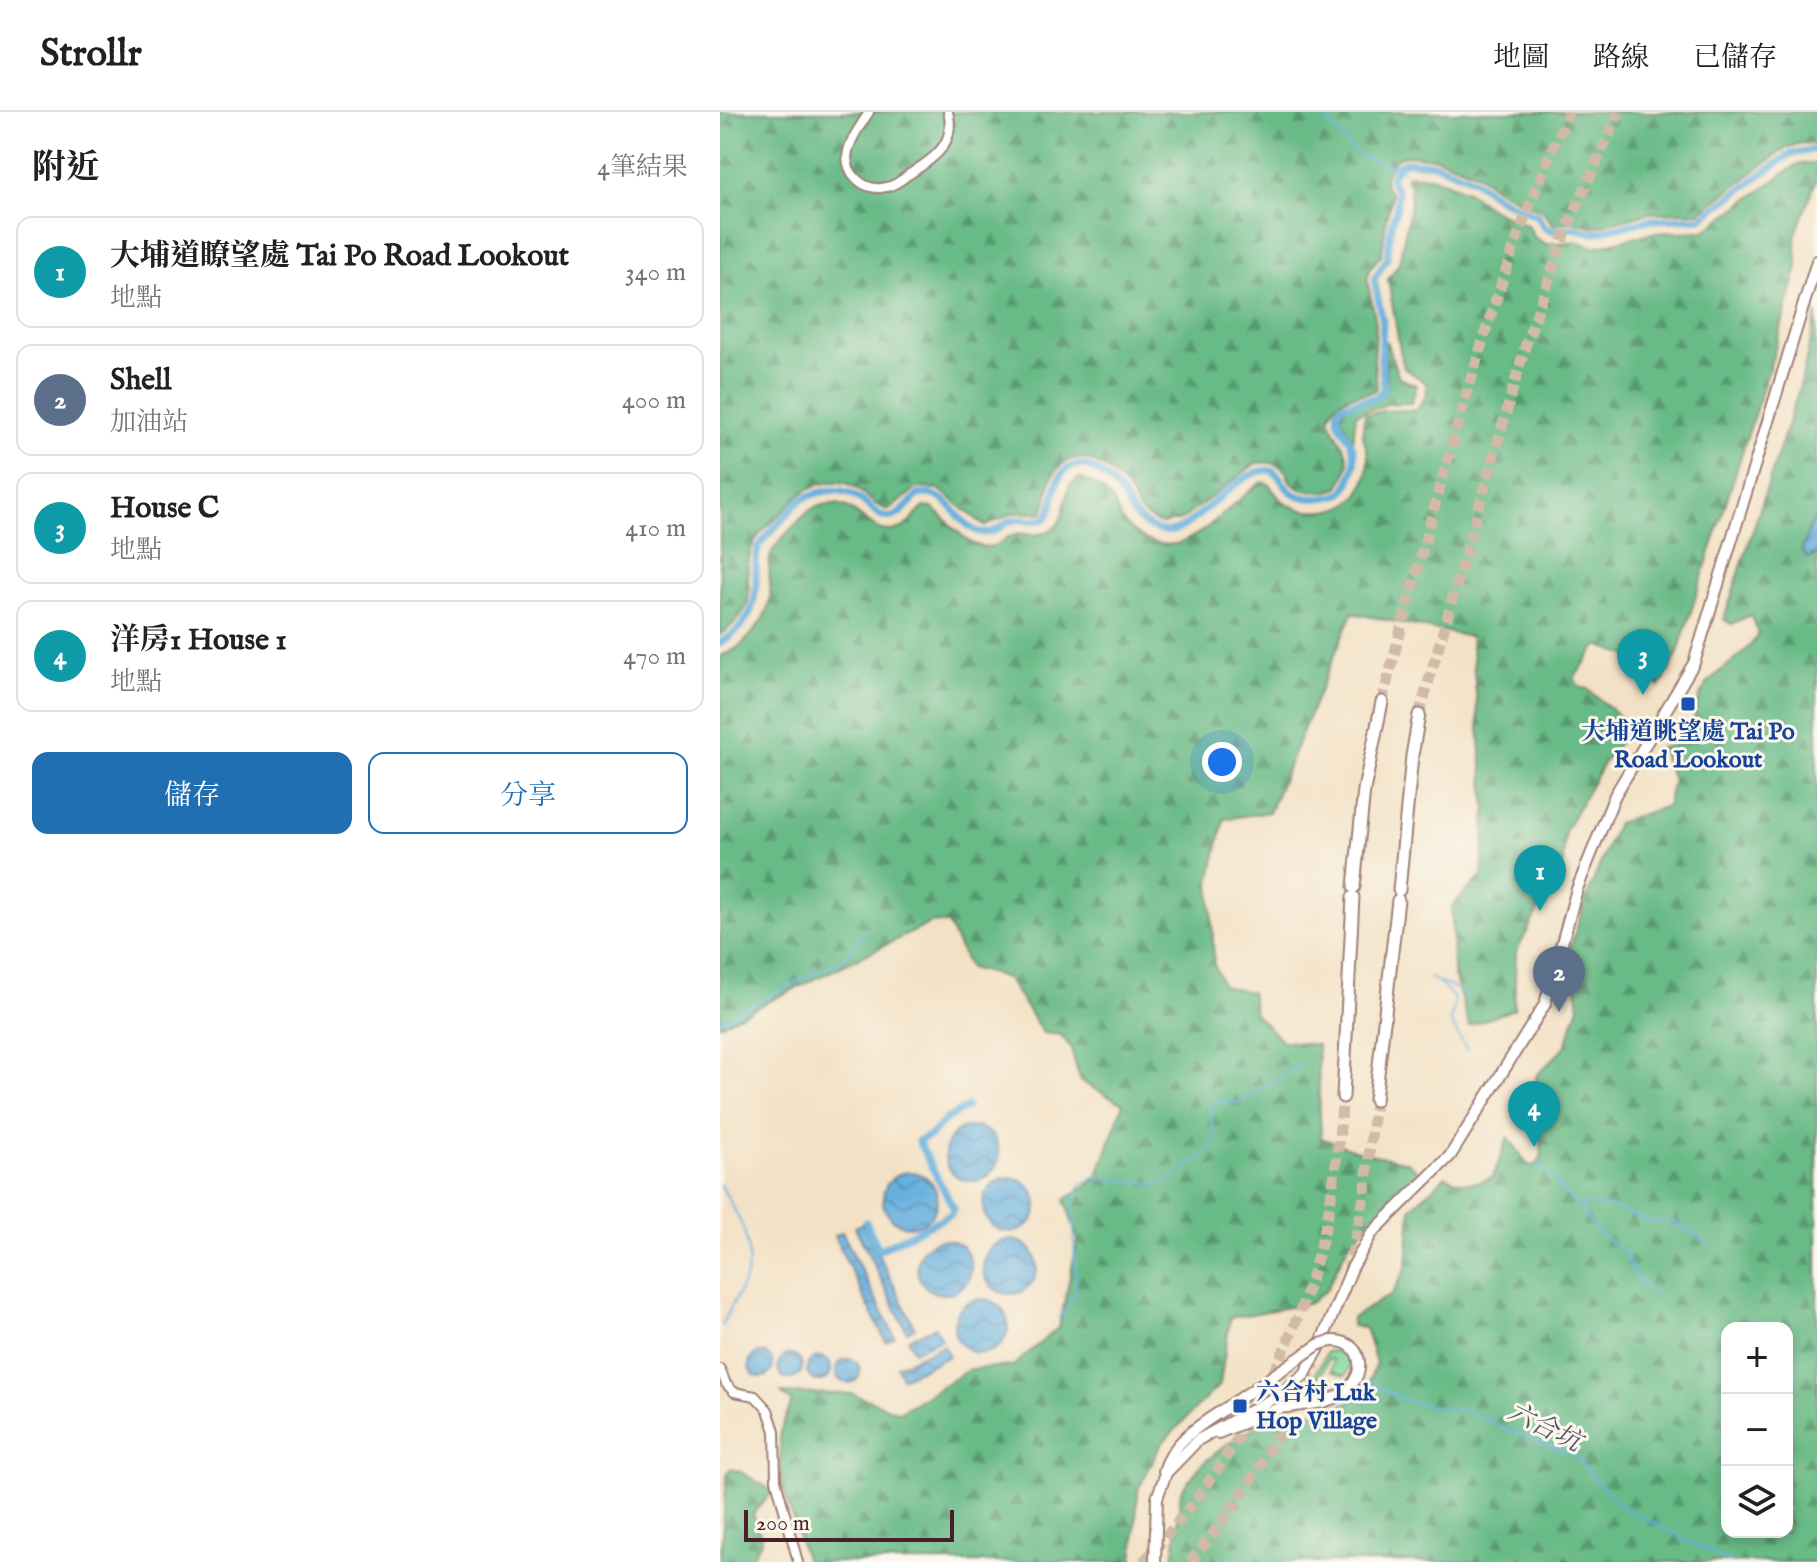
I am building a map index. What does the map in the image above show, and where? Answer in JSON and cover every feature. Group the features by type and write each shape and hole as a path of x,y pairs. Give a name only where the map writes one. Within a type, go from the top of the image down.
{"highway":[{"path":"1343,1097 1354,892 1364,790 1382,702"},
{"path":"1375,1100 1419,715"}],"main road":[{"path":"1161,1484 1170,1467 1198,1440 1289,1389 1305,1374 1364,1247 1384,1221 1450,1156 1545,1004 1577,889 1615,795 1694,663 1817,261"},
{"path":"1155,1562 1156,1505 1169,1454 1177,1445 1318,1345 1340,1341 1355,1352 1359,1372 1346,1391 1323,1402 1280,1408 1198,1440"}],"street":[{"path":"869,112 850,144 848,163 857,180 866,186 880,188 893,185 940,152 950,134 948,112"},
{"path":"720,1369 726,1384 734,1392 755,1396 768,1410 775,1431 776,1480 798,1562"}],"green space":[{"path":"720,112 1817,112 1817,144 1801,143 1786,148 1700,212 1648,213 1594,227 1572,221 1553,225 1543,211 1501,192 1476,173 1437,158 1404,155 1396,158 1385,175 1391,200 1381,255 1370,268 1367,279 1376,323 1374,360 1377,387 1374,391 1341,400 1329,418 1348,459 1338,488 1321,492 1303,490 1293,484 1286,472 1276,464 1256,463 1181,520 1162,524 1141,512 1130,492 1106,469 1087,459 1077,458 1055,472 1042,513 1013,513 985,526 939,489 917,488 889,510 845,483 825,483 801,494 756,539 749,561 748,602 735,622 720,635"},
{"path":"1817,163 1817,178 1795,236 1798,267 1773,356 1677,655 1660,687 1629,656 1598,645 1574,678 1579,687 1587,689 1632,727 1604,762 1565,831 1562,877 1548,891 1516,953 1514,1009 1469,1026 1453,972 1452,906 1482,876 1486,808 1471,637 1352,613 1269,812 1224,819 1210,881 1214,964 1223,986 1251,992 1255,1014 1282,1041 1317,1045 1321,1138 1360,1152 1407,1162 1420,1173 1350,1242 1326,1290 1310,1303 1230,1318 1220,1384 1161,1444 1138,1490 1133,1562 806,1562 781,1481 780,1432 792,1402 781,1393 853,1394 899,1412 970,1369 1013,1366 1059,1327 1078,1240 1065,1200 1097,1178 1123,1104 1080,1081 1071,1048 1061,1035 1043,1033 1007,978 969,968 948,924 933,922 720,1025 720,656 745,641 764,615 770,597 769,565 773,550 811,510 836,504 846,506 871,525 890,531 905,526 924,507 932,508 967,540 984,547 993,546 1012,535 1040,534 1055,527 1060,521 1070,485 1079,478 1094,484 1107,495 1133,532 1149,541 1165,544 1182,542 1203,530 1262,482 1269,484 1276,495 1296,508 1322,511 1344,506 1360,492 1367,471 1368,454 1363,431 1365,414 1416,410 1426,396 1426,383 1403,367 1388,279 1399,263 1411,202 1410,185 1405,178 1407,175 1432,177 1467,191 1492,209 1529,226 1534,237 1546,244 1575,241 1594,247 1651,233 1704,231 1796,165"},
{"path":"1817,313 1817,515 1810,527 1811,558 1817,552 1817,1562 1173,1562 1181,1491 1202,1464 1260,1424 1372,1395 1369,1382 1376,1363 1365,1328 1352,1326 1352,1318 1393,1293 1407,1266 1411,1208 1446,1176 1470,1182 1493,1177 1508,1137 1529,1166 1538,1164 1542,1155 1540,1138 1546,1106 1536,1088 1536,1076 1565,1047 1579,1006 1570,948 1589,891 1617,823 1667,806 1673,780 1660,748 1690,742 1697,704 1705,687 1746,650 1759,633 1750,615 1731,624 1724,619 1800,386"},
{"path":"1386,341 1399,378 1417,385 1411,403 1388,404 1356,414 1353,441 1340,417 1346,406 1383,394 1386,388"},
{"path":"1335,1351 1348,1360 1349,1368 1345,1376 1331,1371 1333,1360 1328,1359 1322,1373 1309,1385 1327,1352"},
{"path":"730,1469 773,1491 753,1514 762,1540 753,1555 754,1562 720,1562 727,1474"}],"water":[{"path":"1817,515 1817,552 1807,558 1802,551"},
{"path":"972,1127 991,1135 999,1154 991,1173 972,1181 953,1173 945,1154 953,1135"},
{"path":"910,1172 929,1180 937,1199 929,1218 910,1226 891,1218 883,1199 891,1180"},
{"path":"1010,1178 1029,1186 1037,1205 1029,1224 1010,1232 991,1224 983,1205 991,1186"},
{"path":"863,1223 915,1328 907,1332 855,1227"},
{"path":"842,1232 895,1337 886,1342 834,1236"},
{"path":"944,1240 963,1248 971,1267 963,1286 944,1294 925,1286 917,1267 925,1248"},
{"path":"1010,1240 1029,1248 1037,1267 1029,1286 1010,1294 991,1286 983,1267 991,1248"},
{"path":"981,1299 1000,1307 1008,1326 1000,1345 981,1353 962,1345 954,1326 962,1307"},
{"path":"935,1327 941,1339 914,1351 908,1339"},
{"path":"943,1345 949,1356 902,1378 897,1366"},
{"path":"761,1353 770,1356 773,1365 770,1374 761,1377 752,1374 749,1365 752,1356"},
{"path":"790,1355 799,1358 802,1367 799,1376 790,1379 781,1376 778,1367 781,1358"},
{"path":"819,1357 828,1360 831,1369 828,1378 819,1381 810,1378 807,1369 810,1360"},
{"path":"848,1359 857,1362 860,1371 857,1380 848,1383 839,1380 836,1371 839,1362"}],"waterway":[{"path":"1319,112 1359,155 1404,171"},
{"path":"720,643 744,623 752,607 759,546 801,500 818,493 834,490 846,492 887,518 898,514 918,495 930,495 948,504 969,526 986,533 1014,520 1045,519 1052,507 1058,480 1067,469 1081,465 1103,475 1121,493 1137,517 1161,531 1181,528 1239,482 1263,471 1273,471 1290,491 1302,497 1322,498 1341,494 1350,480 1354,453 1340,424 1338,410 1343,405 1377,397 1384,388 1381,360 1383,322 1374,279 1387,258 1397,208 1397,190 1391,177 1398,165 1405,162 1435,164 1473,179 1498,198 1538,216 1550,231 1573,228 1594,233 1649,220 1701,218 1790,154 1817,149"},
{"path":"720,1021 843,959 867,932"},
{"path":"1429,978 1453,997 1450,1021 1467,1050"},
{"path":"1441,983 1457,989 1467,998"},
{"path":"1059,1318 1076,1295 1073,1205 1080,1185 1094,1177 1162,1185 1208,1151 1215,1138 1210,1106 1215,1102 1238,1103 1303,1064"},
{"path":"954,1209 918,1141 931,1135 946,1119 967,1107"},
{"path":"1537,1165 1556,1180 1598,1233 1625,1252 1635,1276 1656,1295"},
{"path":"720,1184 744,1233 749,1259 742,1286 722,1326"},
{"path":"1581,1207 1598,1205 1651,1222 1674,1223 1712,1246"},
{"path":"866,1222 879,1250 951,1214"},
{"name":"六合坑","path":"1369,1382 1406,1401 1476,1413 1507,1430 1573,1454 1619,1505 1729,1562"}],"tunnel":[{"path":"1382,702 1490,317 1534,193 1569,112"},
{"path":"1419,715 1525,347 1566,231 1619,112"},
{"path":"1143,1562 1205,1487 1257,1405 1279,1362 1298,1317 1326,1224 1343,1097"},
{"path":"1348,1273 1365,1193 1375,1100"},
{"path":"1190,1562 1259,1467 1315,1364"}],"place":[{"name":"House C","path":"1643,695"},
{"name":"大埔道眺望處 Tai Po Road Lookout","path":"1688,704"},
{"name":"大埔道瞭望處 Tai Po Road Lookout","path":"1540,911"},
{"name":"Shell","path":"1559,1012"},
{"name":"洋房1 House 1","path":"1534,1147"},
{"name":"六合村 Luk Hop Village","path":"1240,1406"}]}
